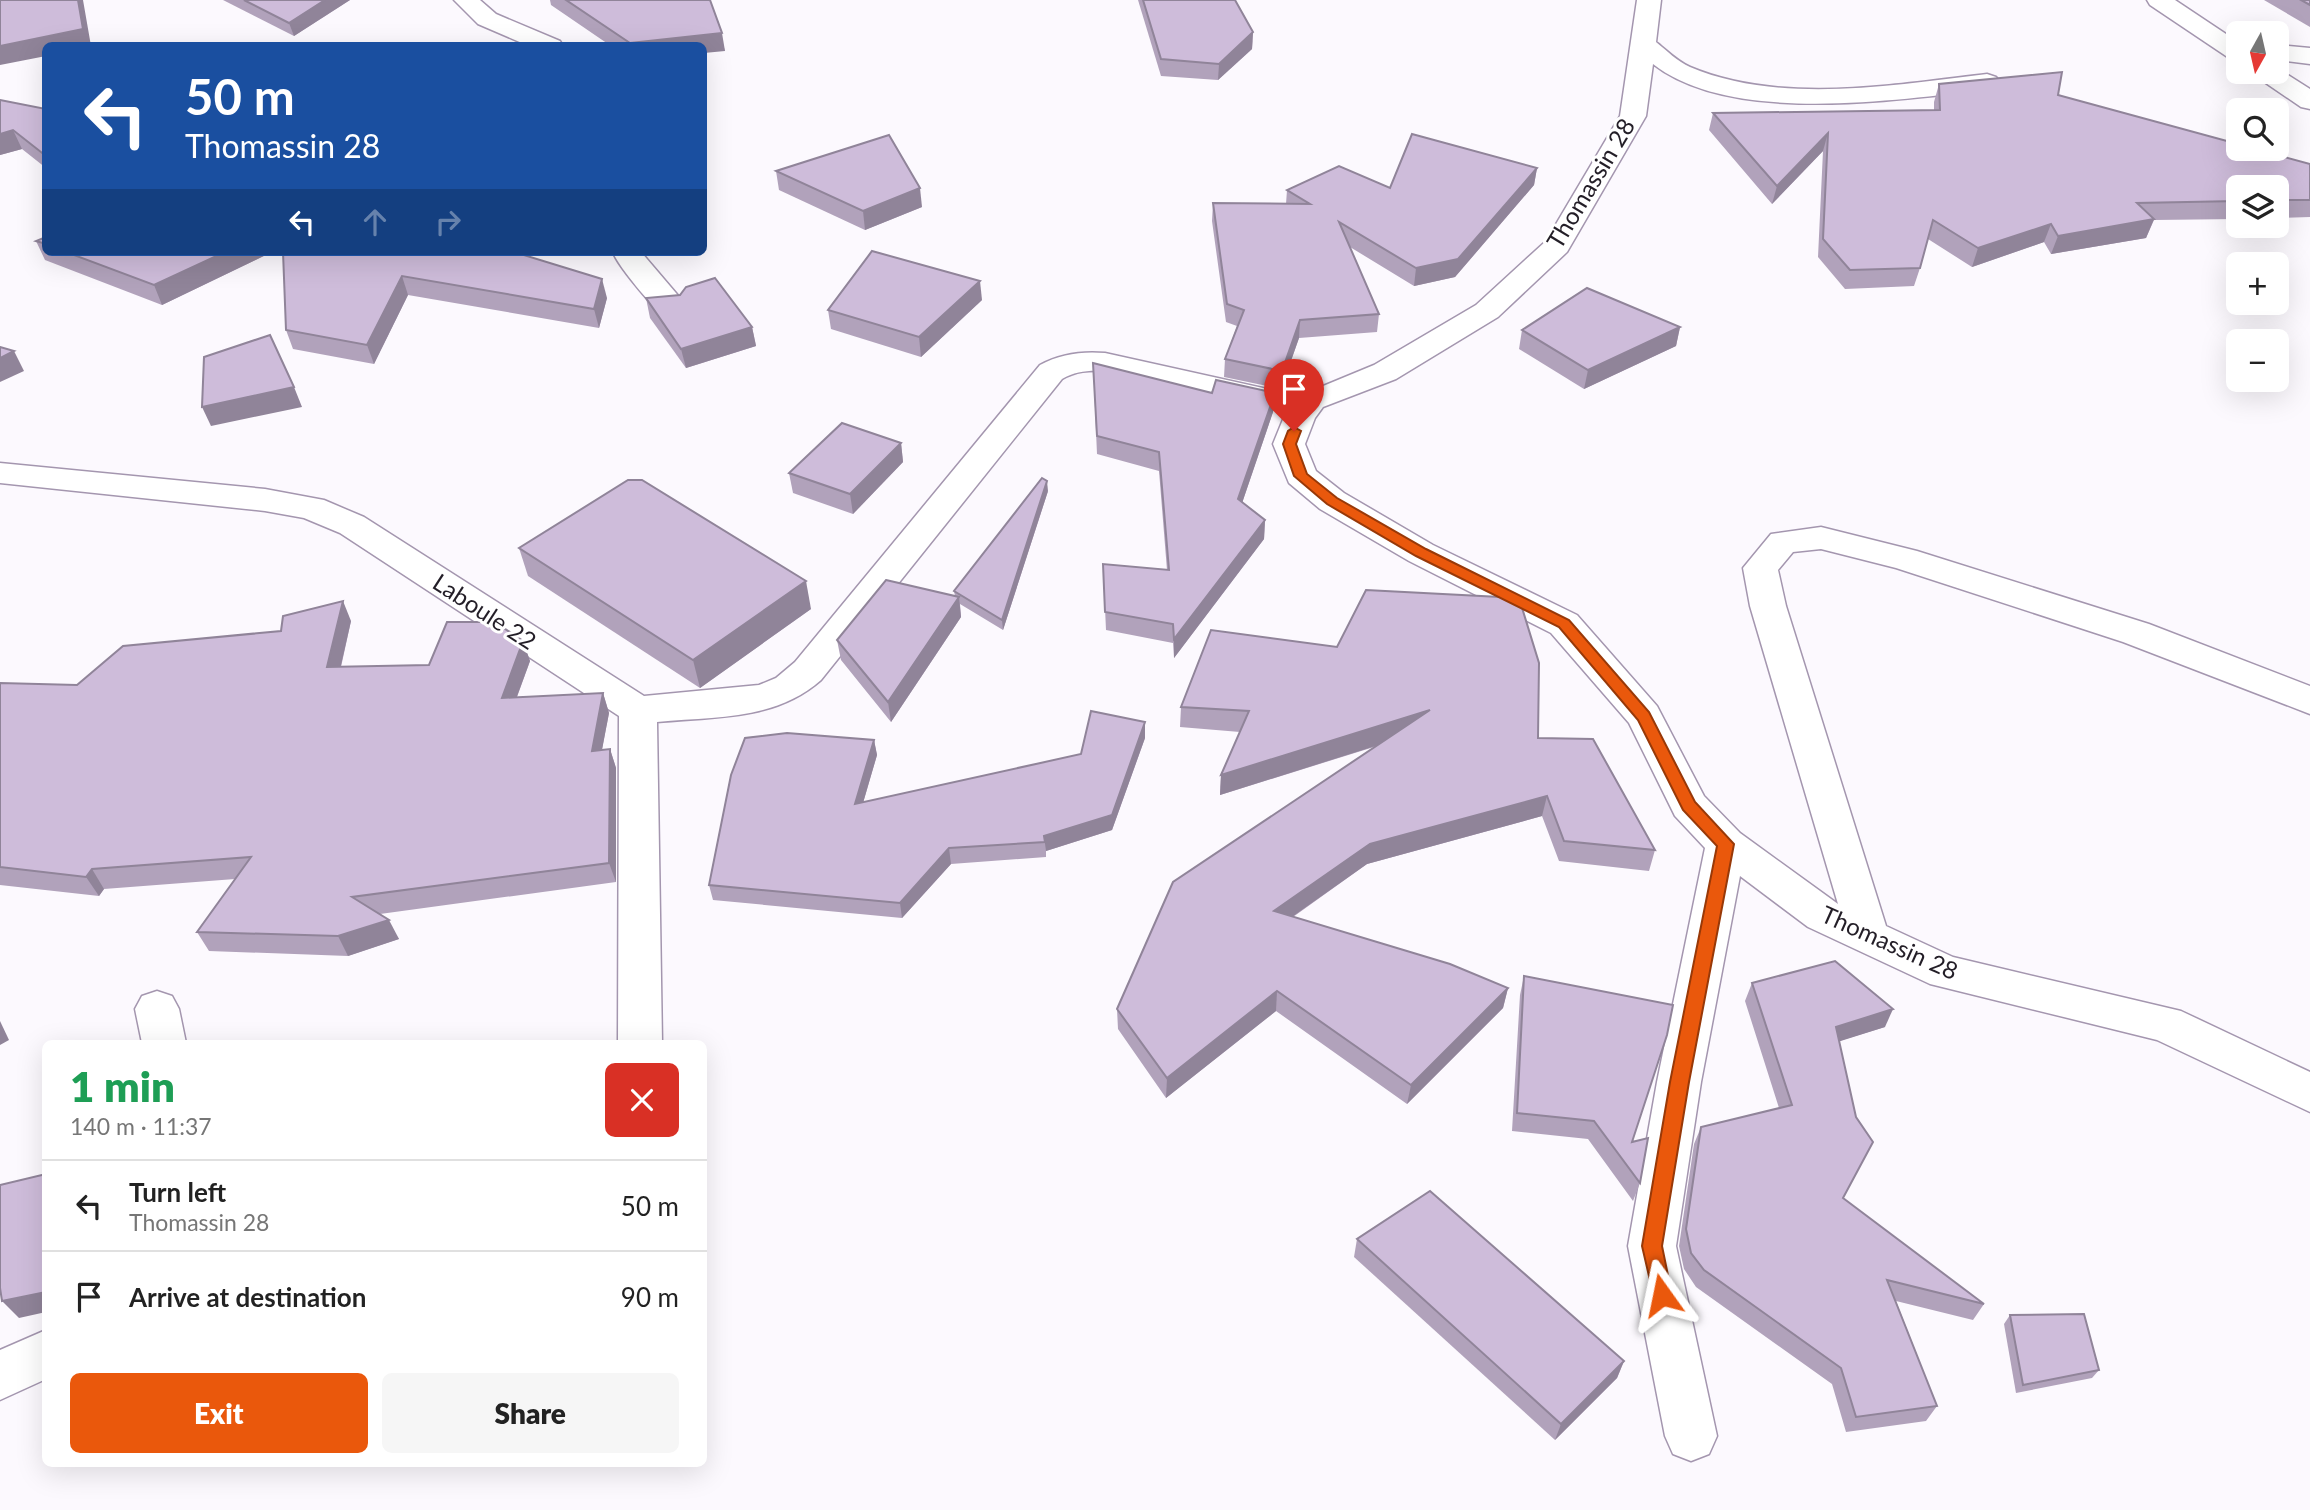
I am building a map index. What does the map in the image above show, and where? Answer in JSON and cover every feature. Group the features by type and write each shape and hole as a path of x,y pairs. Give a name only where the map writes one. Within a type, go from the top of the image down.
{"street":[{"path":"466,0 486,19 541,42"},
{"name":"Thomassin 28","path":"1649,0 1633,116 1557,246 1487,311 1385,372 1312,400 1299,417 1289,444 1301,476 1332,501 1421,553 1564,624 1644,716 1689,806 1726,844 1823,915 1945,972 2166,1024 2310,1093"},
{"path":"2159,0 2226,45"},
{"path":"1644,45 1679,72 1732,88 1797,96 1865,96 1987,82"},
{"path":"2289,54 2310,55"},
{"path":"2284,84 2310,102"},
{"path":"628,256 672,306"},
{"path":"640,1040 638,710 765,698 789,687 808,671 1051,372 1063,365 1083,360 1105,362 1307,407"},
{"name":"Laboule 22","path":"0,473 265,500 312,508 352,525 638,710"},
{"path":"1869,937 1768,606 1760,568 1783,542 1821,538 1905,559 2136,633 2310,701"},
{"path":"1691,1436 1652,1246 1682,1069 1726,844"},
{"path":"0,1376 42,1355"}],"building":[{"path":"0,0 78,0 83,29 0,46"},
{"path":"244,0 325,0 289,23"},
{"path":"566,0 710,0 722,33 639,42 629,42"},
{"path":"1143,0 1235,0 1253,32 1219,64 1161,59"},
{"path":"2062,72 2058,95 2226,141 2226,161 2289,161 2289,158 2310,164 2310,200 2289,200 2289,175 2226,175 2226,201 2137,203 2154,219 2058,236 2051,224 1978,248 1933,220 1920,268 1850,270 1823,239 1828,133 1777,186 1713,113 1940,110 1939,84"},
{"path":"0,100 42,108 42,153 13,130 0,134"},
{"path":"1412,134 1537,168 1458,259 1416,268 1339,222 1379,314 1300,320 1282,371 1225,359 1244,310 1227,304 1213,203 1310,204 1287,190 1339,166 1390,188"},
{"path":"889,135 920,188 863,211 776,171"},
{"path":"872,251 980,281 919,337 828,310"},
{"path":"77,256 216,256 154,285"},
{"path":"283,256 527,256 602,279 594,309 402,276 367,345 286,330"},
{"path":"715,278 752,327 681,349 646,298 680,295 686,287"},
{"path":"1587,288 1680,327 1588,370 1522,330"},
{"path":"270,335 294,387 202,407 204,357"},
{"path":"0,347 14,351 0,358"},
{"path":"1093,363 1212,393 1216,380 1275,393 1238,499 1265,520 1174,639 1173,624 1105,612 1103,564 1169,570 1159,452 1097,436"},
{"path":"842,423 901,443 850,494 789,473"},
{"path":"1042,478 1047,481 1002,620 954,591"},
{"path":"628,480 642,480 806,581 693,660 519,548"},
{"path":"886,580 959,597 888,702 837,640"},
{"path":"1366,590 1519,598 1539,663 1538,738 1593,739 1655,850 1564,841 1547,796 1370,844 1274,911 1450,964 1508,988 1411,1085 1277,991 1167,1078 1117,1009 1173,882 1430,710 1221,775 1249,711 1181,707 1211,630 1337,647"},
{"path":"343,601 327,667 429,665 447,622 495,622 523,641 502,698 603,693 592,751 610,749 609,863 352,897 389,920 338,936 197,932 251,857 92,869 86,877 0,867 0,683 77,685 123,646 281,631 283,616"},
{"path":"1091,711 1145,722 1112,815 1044,836 1045,842 949,848 900,903 709,885 731,775 745,738 787,733 874,740 855,804 1081,754"},
{"path":"1835,961 1893,1009 1836,1027 1856,1117 1873,1142 1843,1198 1984,1304 1887,1280 1937,1406 1856,1417 1841,1368 1704,1270 1691,1253 1686,1229 1701,1127 1792,1105 1752,983"},
{"path":"1524,976 1673,1005 1667,1035 1632,1142 1648,1138 1640,1183 1594,1121 1517,1113"},
{"path":"42,1175 42,1293 2,1301 0,1288 0,1185"},
{"path":"1430,1191 1624,1361 1561,1424 1357,1239"},
{"path":"2084,1314 2099,1370 2023,1385 2010,1315"}],"route":[{"path":"1294,431 1289,444 1301,476 1332,501 1421,553 1564,624 1644,716 1689,806 1726,844 1679,1082 1652,1246 1662,1295"}]}
